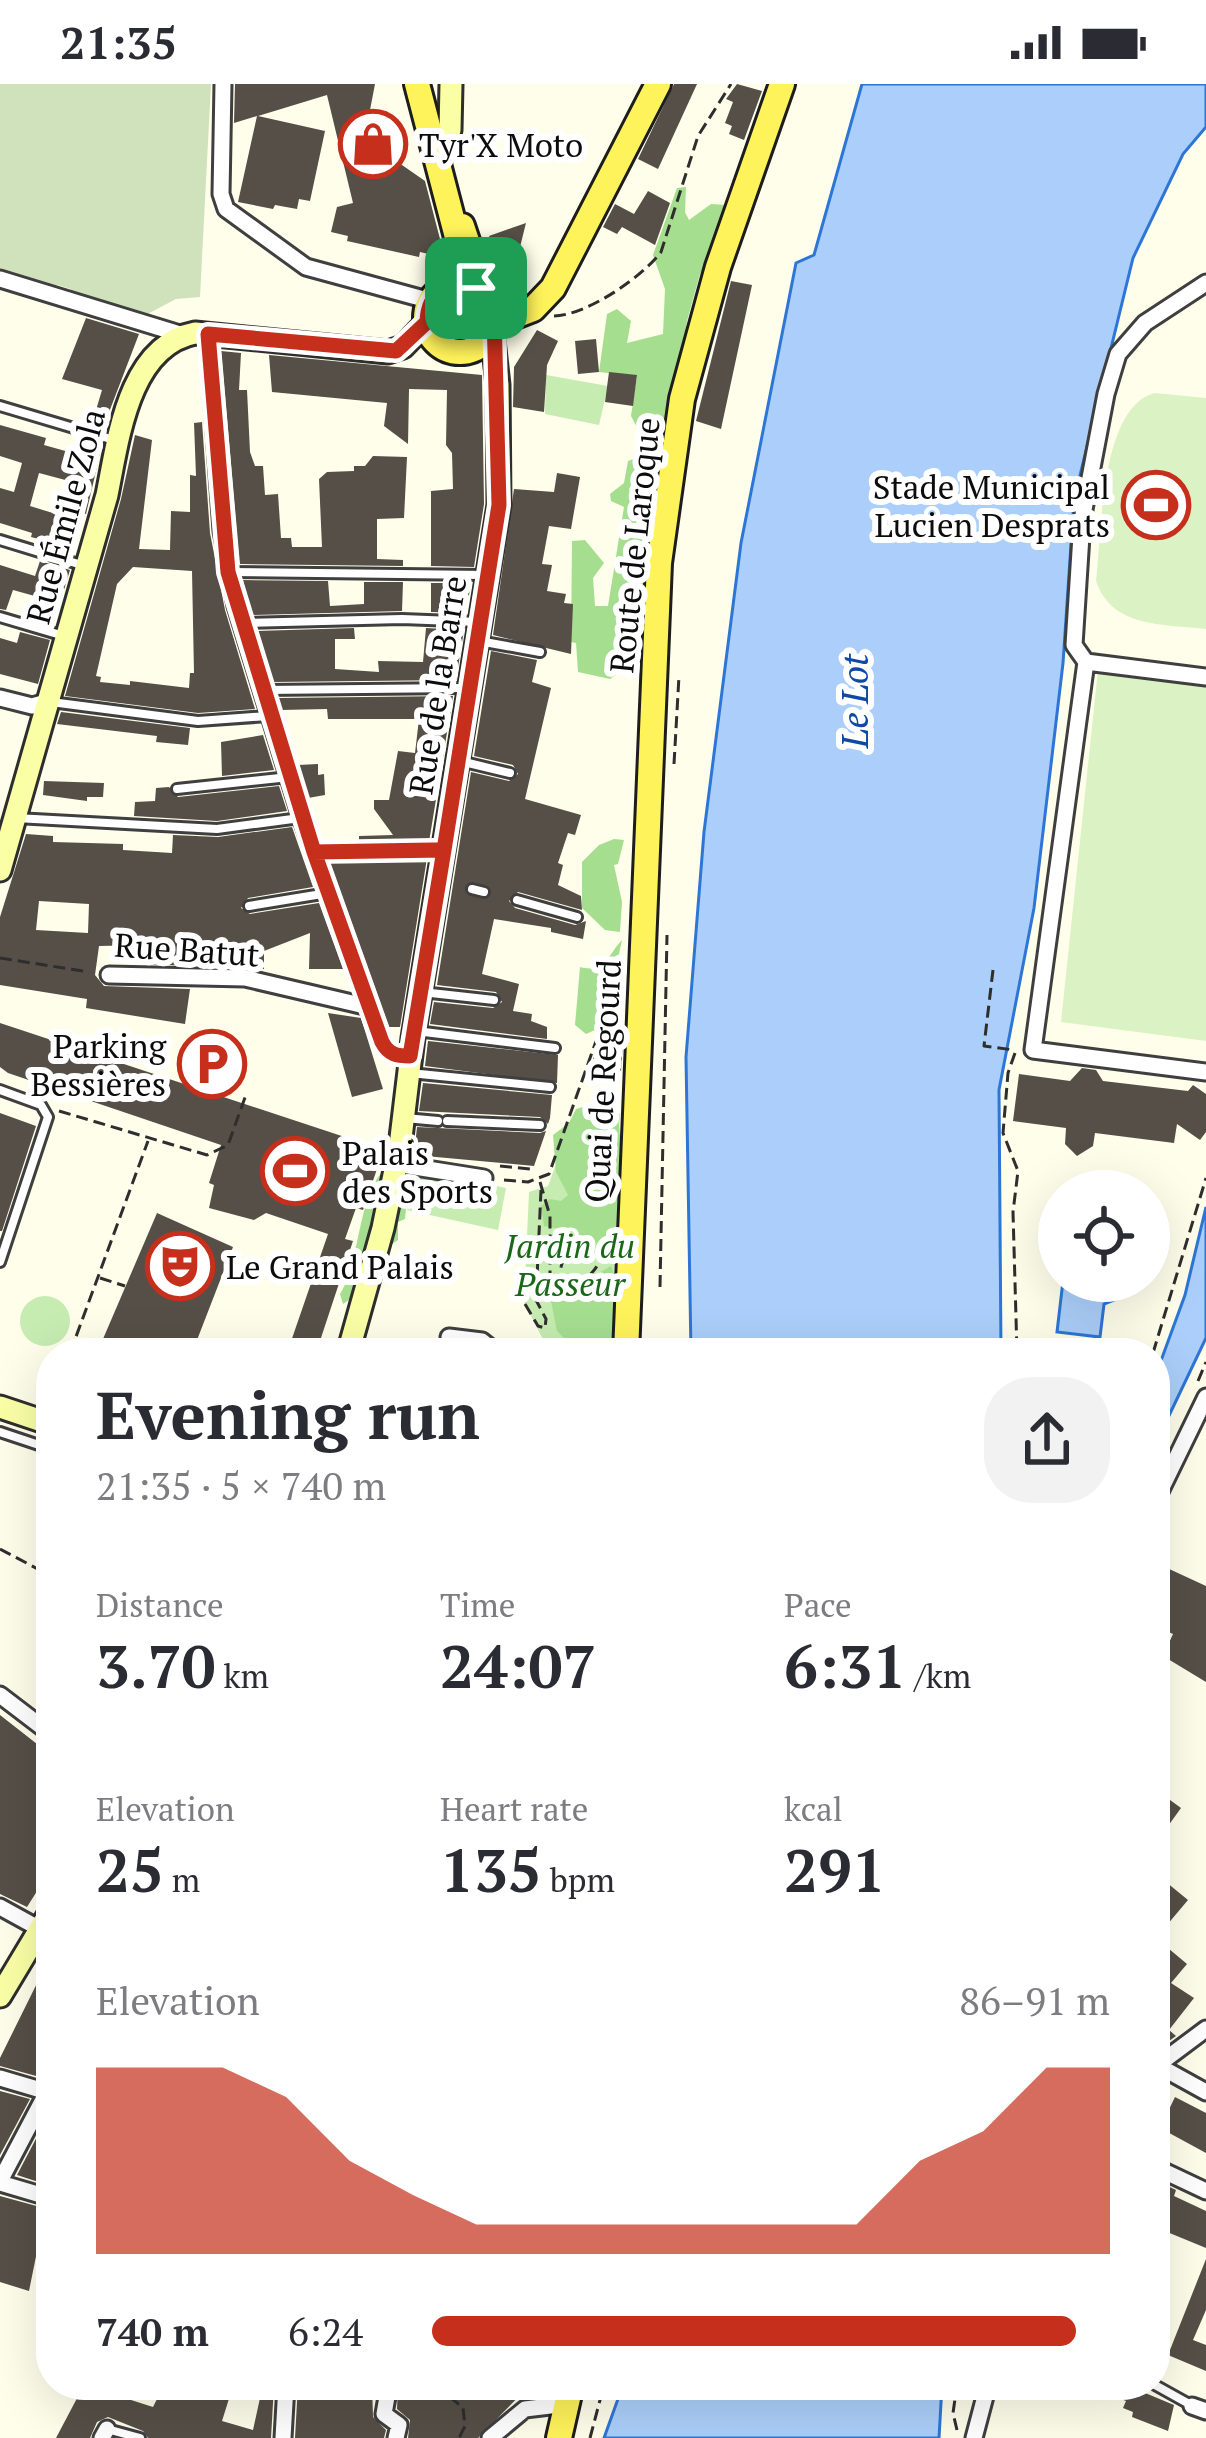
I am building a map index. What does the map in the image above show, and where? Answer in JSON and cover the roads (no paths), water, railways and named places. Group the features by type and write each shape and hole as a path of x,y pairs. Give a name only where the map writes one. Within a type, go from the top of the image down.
{"main road":[{"path":"183,335 388,352 404,347 457,262 454,214 417,84"},
{"path":"439,163 450,130 451,84"},
{"path":"434,304 434,339 451,351 471,350 493,328 533,309 554,288 658,84"},
{"name":"Route de Laroque","path":"644,884 659,562 682,399 718,268 782,84"},
{"path":"454,214 468,236 493,328"},
{"path":"434,304 466,285 485,295"},
{"name":"Rue de la Barre","path":"352,1338 396,1164 500,490 493,328"},
{"name":"Rue Émile Zola","path":"0,870 118,441 147,366 183,335"},
{"name":"Quai de Regourd","path":"627,1338 644,884"},
{"path":"0,1407 36,1419"},
{"path":"0,1996 36,1937"},
{"path":"560,2438 568,2400"}],"street":[{"path":"224,84 221,194 236,219 306,267 434,304"},
{"path":"0,279 183,335"},
{"path":"1206,284 1145,322 1118,354 1106,394 1082,520 1075,645 1086,662 1024,1050 1206,1072"},
{"path":"208,334 228,572 241,623 301,818 369,1007 385,1048 409,1064"},
{"path":"1086,662 1206,676"},
{"path":"0,698 32,706 46,702"},
{"name":"Rue Batut","path":"109,975 245,977 369,1007"},
{"path":"396,1164 490,1181"},
{"path":"449,1337 457,1338"},
{"path":"1170,1471 1206,1397"},
{"path":"0,1695 36,1723"},
{"path":"0,1907 36,1914"},
{"path":"1170,2056 1206,2030"},
{"path":"1170,2073 1206,2092"},
{"path":"0,2078 36,2088"},
{"path":"36,2116 0,2182 36,2193"},
{"path":"1170,2175 1206,2191"},
{"path":"283,2438 285,2400"},
{"path":"386,2400 384,2414 399,2426 396,2438"},
{"path":"490,2438 525,2409 551,2400"},
{"path":"974,2438 984,2400"}],"lane":[{"path":"0,406 118,441"},
{"path":"0,540 86,566"},
{"path":"228,572 488,574"},
{"path":"0,617 66,637"},
{"path":"241,623 402,619 479,632 540,652"},
{"path":"262,690 470,688"},
{"path":"46,702 198,721 270,716"},
{"path":"458,761 510,773"},
{"path":"177,789 289,777"},
{"path":"15,806 217,829 301,818"},
{"path":"314,852 444,850"},
{"path":"472,889 484,892"},
{"path":"249,907 329,893"},
{"path":"517,900 577,917"},
{"path":"421,992 494,1000"},
{"path":"414,1031 555,1048"},
{"path":"409,1064 550,1087"},
{"path":"0,1090 40,1105 47,1124 0,1262"},
{"path":"403,1118 540,1125"},
{"path":"0,1432 36,1444"},
{"path":"1170,2393 1199,2409"},
{"path":"105,2434 140,2438"}],"water":[{"name":"Le Lot","path":"862,84 1206,84 1206,127 1183,154 1133,258 1074,500 1063,663 1034,908 999,1090 1001,1338 691,1338 686,1057 704,832 741,543 796,263 814,255"},
{"path":"1206,1207 1206,1338 1170,1414 1169,1338"},
{"path":"1061,1302 1109,1302 1104,1304 1100,1337 1057,1332"},
{"path":"618,2400 941,2400 939,2438 604,2438"}],"place":[{"name":"Tyr'X Moto","path":"373,144"},
{"name":"Stade Municipal Lucien Desprats","path":"1156,505"},
{"name":"Parking Bessières","path":"212,1064"},
{"name":"Palais des Sports","path":"295,1171"},
{"name":"Le Grand Palais","path":"180,1266"}],"park label":[{"name":"Jardin du Passeur","path":"570,1264"}]}
